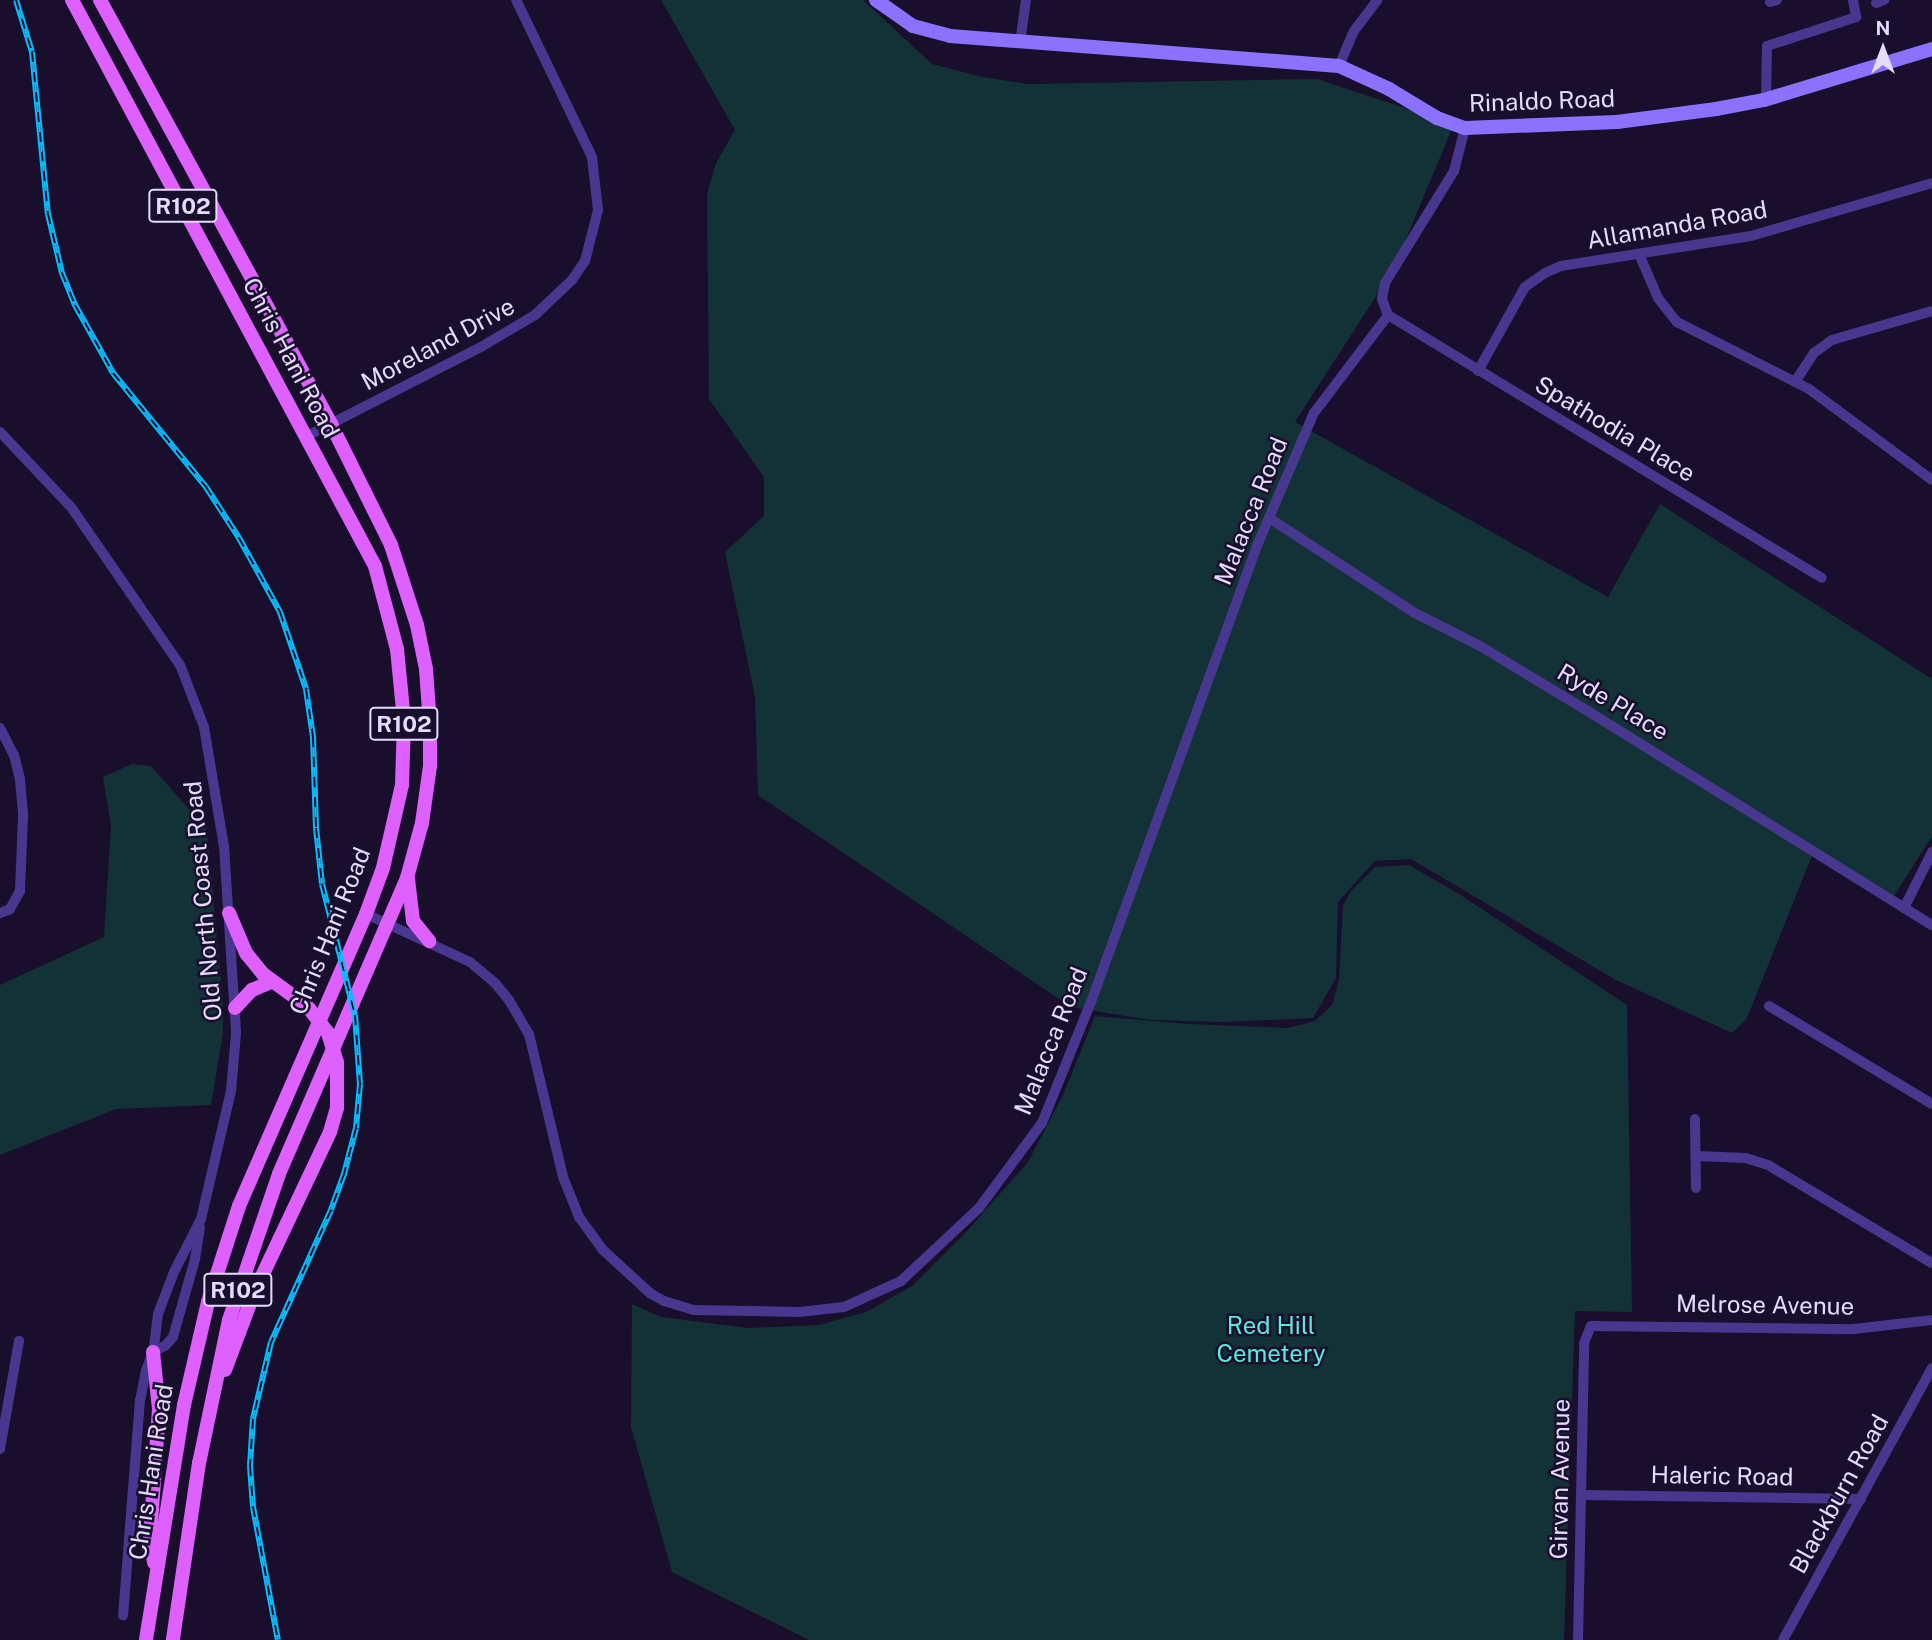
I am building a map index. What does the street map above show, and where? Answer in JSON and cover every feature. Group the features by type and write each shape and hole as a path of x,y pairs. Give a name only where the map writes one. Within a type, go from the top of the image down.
{"main road":[{"name":"Chris Hani Road","path":"72,0 374,566 397,649 402,683 402,785 389,846 366,914 239,1206 222,1257 197,1341 184,1405 146,1640"},
{"name":"Chris Hani Road","path":"100,0 331,424 396,557 417,625 426,669 430,766 422,823 407,878 259,1227 229,1320 199,1463 176,1635"},
{"path":"407,878 413,921 429,941"},
{"path":"212,1395 254,1293 318,1158 337,1108 337,1062 328,1033 307,1006 271,982 246,953 229,913"},
{"path":"234,1009 252,990 271,982"},
{"path":"153,1352 159,1409 150,1537 156,1581"}],"street":[{"name":"Moreland Drive","path":"307,436 481,347 535,315 572,280 585,261 598,210 592,157 516,0"},
{"name":"Rinaldo Road","path":"876,0 897,17 929,32 1020,43 1339,66 1377,82 1437,118 1465,128 1617,122 1766,99 1932,49"},
{"path":"1020,43 1026,0"},
{"path":"1339,66 1353,31 1377,0"},
{"path":"1766,99 1767,46 1856,17 1853,0"},
{"path":"1388,315 1382,299 1385,283 1454,172 1465,128"},
{"name":"Allamanda Road","path":"1478,371 1517,299 1535,279 1561,266 1768,232 1932,183"},
{"path":"1639,254 1664,308 1677,322 1795,382 1932,480"},
{"path":"1795,382 1814,353 1832,340 1932,311"},
{"name":"Spathodia Place","path":"1388,315 1822,578"},
{"name":"Malacca Road","path":"366,914 429,941 484,972 520,1016 536,1059 563,1177 579,1217 603,1250 639,1284 677,1306 713,1312 821,1311 869,1297 901,1281 979,1208 1042,1122 1091,1002 1269,518 1314,413 1388,315"},
{"name":"Old North Coast Road","path":"0,432 71,506 180,665 204,727 211,757 229,913 236,1059 232,1091 201,1219 195,1259 173,1337 165,1346 153,1352"},
{"name":"Ryde Place","path":"1269,518 1415,612 1480,646 1561,695 1932,925"},
{"path":"0,728 14,755 20,779 23,816 20,891 10,909 0,913"},
{"path":"1904,908 1932,852"},
{"path":"1769,1006 1932,1104"},
{"path":"1695,1119 1696,1188"},
{"path":"1696,1156 1746,1158 1768,1165 1932,1263"},
{"name":"Old North Coast Road","path":"123,1615 140,1400 147,1362 153,1352 159,1314 174,1272 201,1219"},
{"name":"Melrose Avenue","path":"1596,1324 1854,1329 1932,1320"},
{"name":"Girvan Avenue","path":"1578,1640 1584,1343 1587,1330 1596,1324"},
{"path":"0,1449 19,1341"},
{"name":"Blackburn Road","path":"1783,1640 1932,1368"},
{"name":"Haleric Road","path":"1582,1495 1861,1499"}],"green space":[{"path":"661,0 863,0 932,64 982,77 1028,84 1317,79 1454,124 1393,270 1295,422 1608,597 1660,504 1932,679 1932,836 1891,901 1813,853 1747,1018 1732,1033 1616,980 1411,859 1375,861 1338,902 1336,978 1313,1018 1223,1022 1150,1020 1071,1007 758,795 755,697 725,552 764,516 764,477 709,399 707,194 716,163 735,130"},
{"path":"132,764 151,766 207,830 223,1003 223,1033 211,1105 116,1109 0,1155 0,985 104,937 111,825 103,777"},
{"name":"Red Hill Cemetery","path":"1409,865 1459,894 1627,1005 1632,1312 1575,1311 1564,1640 809,1640 672,1572 631,1427 632,1304 661,1317 748,1328 819,1325 866,1312 912,1286 967,1231 1028,1162 1063,1095 1095,1016 1188,1024 1288,1028 1315,1021 1332,1005 1339,980 1343,906 1350,892 1375,867"}],"railway":[{"path":"16,0 32,52 48,214 62,273 75,305 113,373 206,487 239,538 280,612 306,689 313,737 316,828 322,884 355,1015 360,1084 356,1128 344,1174 331,1210 271,1342 253,1419 250,1466 253,1507 278,1640"}]}
